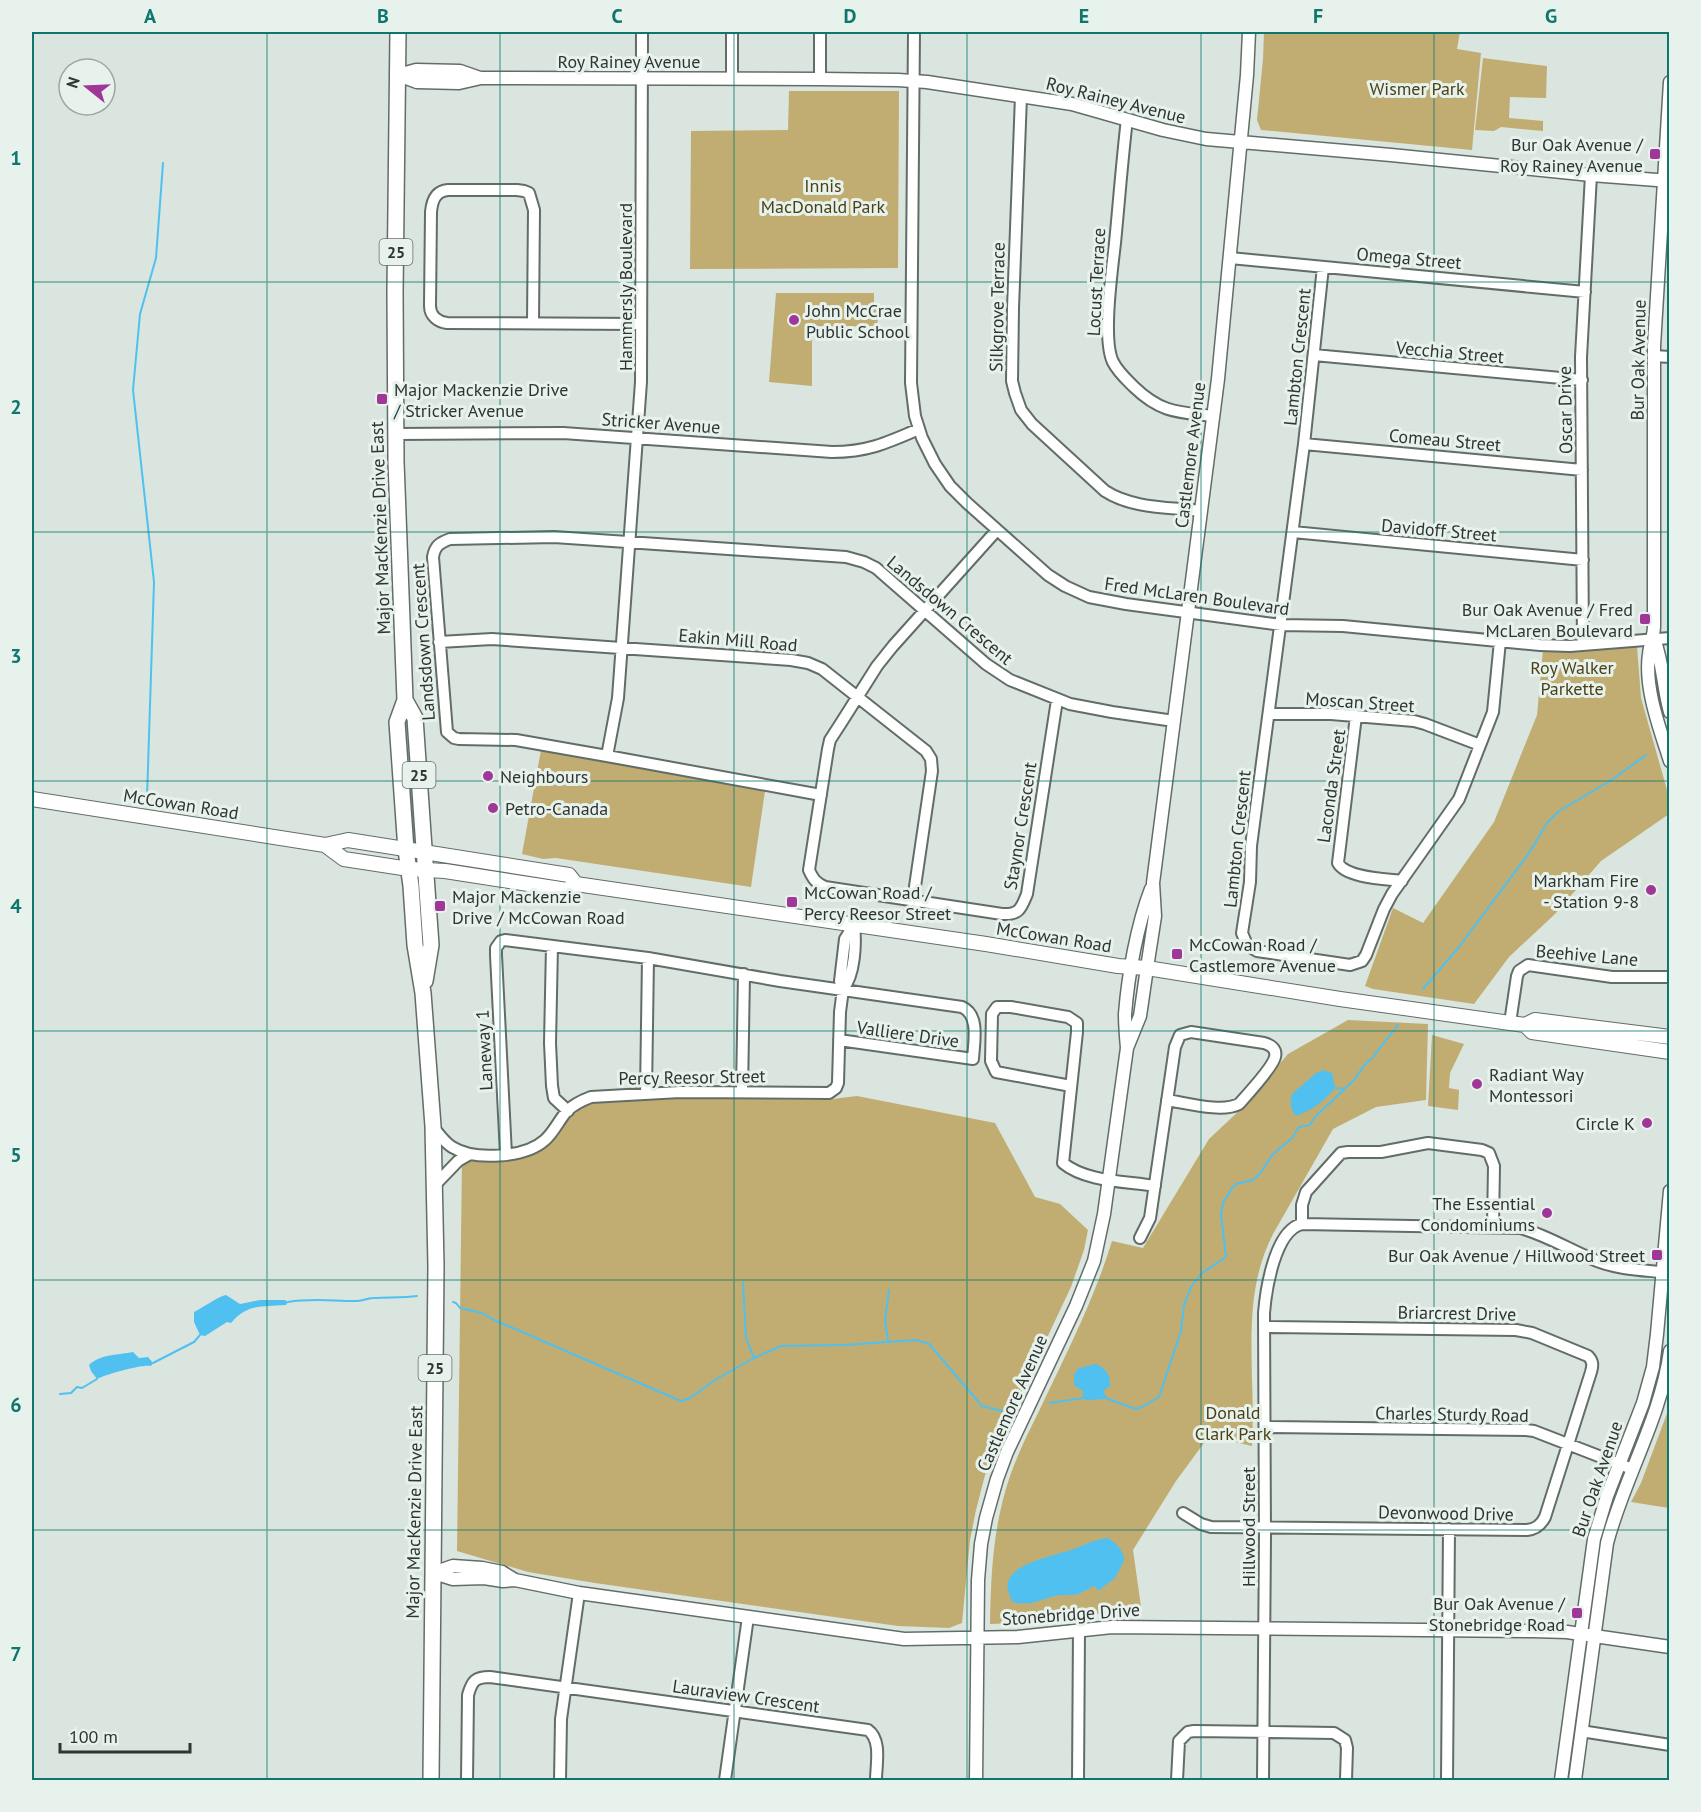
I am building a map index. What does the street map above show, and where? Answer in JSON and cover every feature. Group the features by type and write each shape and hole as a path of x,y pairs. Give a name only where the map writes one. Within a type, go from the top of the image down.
{"main road":[{"name":"Major MacKenzie Drive East","path":"398,32 396,435 405,700 397,722 406,850 415,945 423,993 433,1126 435,1459 431,1780"},
{"name":"Major MacKenzie Drive East","path":"405,700 415,718 431,945 423,993"},
{"name":"McCowan Road","path":"32,799 325,845 348,840 425,852 569,875 576,884"},
{"name":"McCowan Road","path":"325,845 344,858 567,890 576,884 1525,1025 1533,1032 1670,1052"},
{"name":"McCowan Road","path":"1525,1025 1535,1020 1670,1037"}],"street":[{"name":"Hammersly Boulevard","path":"629,542 641,382 642,32"},
{"path":"732,32 732,79"},
{"path":"820,32 820,79"},
{"name":"Fred McLaren Boulevard","path":"914,32 911,383 919,429 929,454 957,493 1048,575 1082,594 1107,602 1281,625 1343,626 1553,645 1670,638"},
{"name":"Castlemore Avenue","path":"1127,1048 1140,1016 1155,916 1153,882 1214,416 1241,142 1249,32"},
{"name":"Roy Rainey Avenue","path":"398,75 416,70 460,71 481,78 914,81 1072,104 1194,138 1667,181"},
{"name":"Bur Oak Avenue","path":"1670,82 1664,272 1654,356 1654,639 1649,654 1651,695 1670,761"},
{"name":"Silkgrove Terrace","path":"1021,96 1012,381 1018,402 1032,424 1113,496 1138,504 1201,511"},
{"name":"Locust Terrace","path":"1127,119 1110,289 1109,344 1112,360 1122,376 1156,405 1169,410 1214,416"},
{"name":"Oscar Drive","path":"1583,644 1581,349 1591,175"},
{"path":"533,323 534,210 529,193 524,190 448,190 439,193 431,202 430,311 434,318 447,323 641,324"},
{"name":"Omega Street","path":"1230,258 1585,292"},
{"name":"Lambton Crescent","path":"1323,267 1304,444 1251,846 1250,882 1242,933 1247,945 1257,951 1350,965 1356,964 1366,956 1384,909 1459,799 1494,707 1500,641"},
{"name":"Vecchia Street","path":"1314,355 1582,380"},
{"path":"1654,356 1670,357"},
{"name":"Stricker Avenue","path":"396,435 563,433 853,452 879,446 919,429"},
{"name":"Comeau Street","path":"1304,444 1582,470"},
{"name":"Staynor Crescent","path":"997,530 924,610 877,666 830,740 809,870 812,878 817,884 825,887 1013,914 1021,908 1027,894 1057,700"},
{"name":"Davidoff Street","path":"1293,532 1583,560"},
{"name":"Landsdown Crescent","path":"822,795 516,740 459,740 454,738 446,728 434,548 440,542 450,538 554,537 846,558 864,562 876,568 986,664 1010,680 1057,700 1092,709 1174,721"},
{"path":"607,756 618,698 629,542"},
{"name":"Eakin Mill Road","path":"439,642 492,639 622,648 800,661 822,669 926,751 931,759 932,771 912,900"},
{"name":"Bur Oak Avenue","path":"1654,639 1660,653 1664,688 1670,712"},
{"name":"Moscan Street","path":"1269,714 1321,713 1425,724 1480,745"},
{"name":"Laconda Street","path":"1356,716 1338,863 1340,868 1350,874 1402,881"},
{"name":"Castlemore Avenue","path":"976,1780 980,1557 986,1518 993,1491 1013,1438 1076,1306 1090,1270 1101,1231 1127,1048 1125,1016 1132,967 1142,912 1153,882"},
{"name":"Percy Reesor Street","path":"433,1126 445,1142 452,1147 470,1154 506,1155 523,1152 544,1142 568,1111 591,1097 646,1093 829,1093 836,1088 838,1083 843,989 840,981 845,939 854,925"},
{"name":"Laneway 1","path":"506,1155 496,954 498,944 505,940 552,946"},
{"path":"568,1111 554,1098 552,1086 550,1043 552,946 648,958 843,989"},
{"path":"646,1093 648,958"},
{"name":"Beehive Lane","path":"1510,1023 1517,976 1519,971 1528,965 1612,977 1670,977"},
{"path":"742,1092 744,974"},
{"name":"Valliere Drive","path":"839,1040 973,1059 974,1020 970,1011 843,989"},
{"path":"1071,1086 996,1072 991,1061 992,1014 997,1007 1011,1006 1068,1017 1077,1023 1077,1032 1063,1164 1083,1174 1155,1186"},
{"path":"1140,1238 1150,1218 1167,1100 1177,1040 1180,1035 1186,1032 1264,1043 1273,1047 1275,1057 1270,1066 1235,1106 1225,1108 1167,1100"},
{"path":"1492,1226 1494,1166 1489,1153 1482,1150 1428,1143 1381,1152 1341,1153 1306,1192 1302,1205 1302,1224 1492,1226 1528,1230 1606,1264 1666,1273"},
{"path":"434,1186 458,1161 470,1154"},
{"name":"Bur Oak Avenue","path":"1561,1780 1594,1539 1602,1511 1643,1403 1653,1367 1666,1273 1670,1191"},
{"name":"Hillwood Street","path":"1263,1780 1265,1296 1276,1257 1287,1233 1302,1224"},
{"name":"Briarcrest Drive","path":"1264,1327 1510,1330 1532,1333 1591,1359 1591,1372 1568,1444"},
{"name":"Bur Oak Avenue","path":"1575,1780 1607,1543 1616,1510 1659,1398 1670,1351"},
{"name":"Charles Sturdy Road","path":"1265,1427 1526,1430 1534,1431 1632,1469"},
{"name":"Devonwood Drive","path":"1183,1513 1211,1527 1527,1530 1536,1528 1545,1517 1568,1444"},
{"path":"1447,1780 1449,1529"},
{"name":"Stonebridge Drive","path":"433,1573 453,1566 482,1568 502,1572 515,1580 579,1593 904,1639 1024,1636 1112,1627 1264,1628 1567,1632 1670,1647"},
{"path":"560,1780 561,1719 579,1593"},
{"path":"725,1780 748,1617"},
{"path":"1078,1780 1079,1629"},
{"name":"Lauraview Crescent","path":"467,1780 468,1695 472,1683 481,1677 868,1730 873,1733 877,1743 876,1780"},
{"path":"1177,1780 1178,1747 1183,1736 1194,1731 1328,1732 1340,1735 1345,1740 1347,1748 1346,1780"},
{"path":"1581,1731 1670,1745"}],"green space":[{"name":"Wismer Park","path":"1264,32 1460,32 1457,49 1481,53 1472,150 1261,130 1257,120"},
{"path":"1483,58 1547,66 1546,98 1510,97 1509,118 1543,121 1543,131 1501,127 1494,131 1475,130"},
{"name":"Innis MacDonald Park","path":"789,91 899,91 898,268 690,269 691,131 788,130"},
{"path":"776,293 874,293 874,305 879,305 877,326 812,327 812,386 769,382"},
{"name":"Roy Walker Parkette","path":"1637,646 1641,698 1669,797 1669,814 1601,861 1555,914 1509,957 1474,1004 1365,986 1393,908 1423,923 1494,822 1537,715 1543,650 1563,652"},
{"path":"541,750 765,791 751,887 556,858 543,859 522,854"},
{"name":"Donald Clark Park","path":"1348,1020 1428,1024 1426,1100 1376,1107 1333,1129 1273,1234 1259,1270 1253,1305 1252,1446 1209,1436 1176,1481 1133,1550 1142,1614 1095,1614 990,1624 994,1549 1000,1513 1010,1476 1088,1306 1112,1241 1143,1248 1209,1139 1242,1108 1288,1054"},
{"path":"1432,1035 1464,1044 1450,1073 1449,1088 1459,1090 1458,1110 1428,1106"},
{"path":"857,1096 995,1123 1035,1197 1060,1204 1088,1230 1084,1250 1071,1287 1004,1429 985,1475 970,1540 962,1623 949,1628 898,1626 595,1583 528,1572 457,1551 462,1161 509,1160 527,1156 547,1145 581,1108 606,1100 688,1098 824,1100"},
{"path":"1669,1408 1669,1508 1631,1502 1641,1483"}],"water":[{"path":"1323,1070 1332,1073 1335,1088 1318,1105 1296,1116 1291,1106 1292,1094 1316,1073"},
{"path":"226,1295 240,1304 260,1300 288,1302 286,1305 250,1309 231,1323 227,1322 205,1336 200,1335 194,1322 194,1312"},
{"path":"133,1352 139,1358 148,1357 153,1363 151,1366 140,1366 97,1379 91,1371 89,1365 93,1361"},
{"path":"1096,1364 1103,1368 1109,1376 1110,1386 1103,1391 1108,1399 1086,1400 1083,1398 1083,1391 1074,1385 1074,1374 1079,1368"},
{"path":"1108,1538 1119,1547 1124,1561 1115,1578 1098,1591 1095,1586 1075,1595 1057,1595 1030,1603 1012,1602 1008,1582 1021,1568 1039,1559"}],"waterway":[{"path":"147,798 154,582 133,390 140,314 156,258 163,163"},
{"path":"1423,989 1459,947 1529,853 1547,823 1559,811 1613,779 1646,755"},
{"path":"1108,1399 1136,1409 1159,1397 1181,1331 1184,1305 1191,1287 1202,1273 1226,1257 1221,1214 1223,1203 1232,1188 1236,1184 1253,1180 1272,1155 1292,1138 1299,1127 1310,1125 1315,1117 1354,1080 1398,1025"},
{"path":"1335,1088 1344,1089"},
{"path":"743,1282 746,1338 754,1358"},
{"path":"888,1341 885,1320 889,1290"},
{"path":"288,1302 355,1301 417,1296"},
{"path":"453,1302 460,1308 482,1313 681,1401 690,1398 715,1380 754,1358 781,1346 916,1340 929,1344 982,1406 1002,1411"},
{"path":"153,1363 194,1342 200,1335"},
{"path":"60,1394 71,1393 77,1387 82,1388 97,1379"},
{"path":"1050,1403 1083,1398"}],"place":[{"name":"Bur Oak Avenue / Roy Rainey Avenue","path":"1655,154"},
{"name":"John McCrae Public School","path":"794,320"},
{"name":"Major Mackenzie Drive / Stricker Avenue","path":"382,399"},
{"name":"Bur Oak Avenue / Fred McLaren Boulevard","path":"1645,619"},
{"name":"Neighbours","path":"488,776"},
{"name":"Petro-Canada","path":"493,808"},
{"name":"Markham Fire - Station 9-8","path":"1651,890"},
{"name":"McCowan Road / Percy Reesor Street","path":"792,902"},
{"name":"Major Mackenzie Drive / McCowan Road","path":"440,906"},
{"name":"McCowan Road / Castlemore Avenue","path":"1177,954"},
{"name":"Radiant Way Montessori","path":"1477,1084"},
{"name":"Circle K","path":"1647,1123"},
{"name":"The Essential Condominiums","path":"1547,1213"},
{"name":"Bur Oak Avenue / Hillwood Street","path":"1657,1255"},
{"name":"Bur Oak Avenue / Stonebridge Road","path":"1577,1613"}]}
